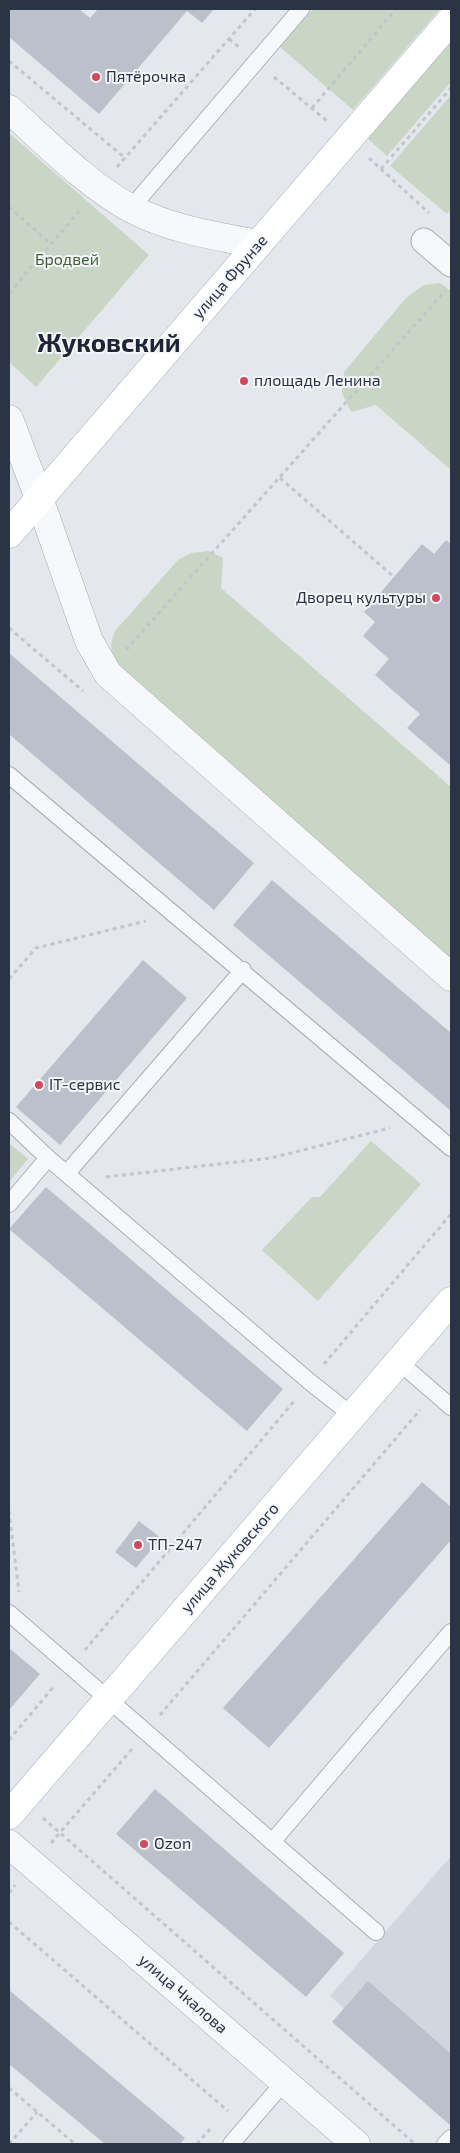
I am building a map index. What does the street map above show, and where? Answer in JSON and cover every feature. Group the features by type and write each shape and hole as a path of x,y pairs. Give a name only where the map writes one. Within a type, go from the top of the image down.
{"main road":[{"name":"улица Фрунзе","path":"9,534 451,20"},
{"name":"улица Жуковского","path":"16,1808 451,1301"}],"street":[{"path":"9,110 100,188 131,208 168,224 191,231 258,244"},
{"path":"424,241 451,264"},
{"path":"9,419 89,640 108,674 451,977"},
{"name":"улица Чкалова","path":"9,1844 356,2144"}],"lane":[{"path":"131,208 301,9"},
{"path":"9,775 243,970 451,1148"},
{"path":"71,1177 243,970"},
{"path":"9,1121 48,1158 310,1382 353,1416"},
{"path":"9,1204 48,1158"},
{"path":"399,1362 451,1407"},
{"path":"9,1613 376,1932"},
{"path":"272,1842 451,1632"},
{"path":"231,2144 284,2082"},
{"path":"445,2144 451,2138"}],"path":[{"path":"9,293 255,9"},
{"path":"312,108 396,9"},
{"path":"9,61 125,158"},
{"path":"381,169 451,88"},
{"path":"9,207 51,244"},
{"path":"9,284 14,288"},
{"path":"108,674 114,664 451,284"},
{"path":"280,478 394,577"},
{"path":"9,979 36,948 174,914"},
{"path":"71,1177 271,1158 394,1127 428,1128"},
{"path":"9,1740 451,1214"},
{"path":"9,1892 435,1393"},
{"path":"9,1511 23,1625"},
{"path":"16,1808 60,1833 415,2144"},
{"path":"9,1922 246,2126"},
{"path":"9,2088 75,2144"},
{"path":"9,2144 37,2112"}],"shaded area":[{"path":"451,1856 451,2103 330,1996"}],"green space":[{"path":"313,9 440,9 353,110 280,47"},
{"path":"451,41 451,82 387,156 367,138"},
{"path":"451,95 451,209 447,214 390,166"},
{"name":"Бродвей","path":"9,133 149,255 36,387 9,362"},
{"path":"440,283 451,291 451,470 376,405 351,412 342,393 344,372 407,297 424,285"},
{"path":"209,551 223,558 221,588 451,787 451,960 122,676 111,649 115,631 178,560 191,553"},
{"path":"371,1141 421,1184 318,1301 262,1250 312,1197 320,1197"},
{"path":"9,1143 28,1159 9,1182"}],"building":[{"path":"9,9 79,9 90,18 98,9 214,9 202,23 187,11 99,114 9,37"},
{"path":"446,540 451,544 451,766 407,728 420,714 375,675 389,659 363,636 375,622 364,612 422,544 434,554"},
{"path":"9,653 254,863 214,910 9,734"},
{"path":"272,880 451,1033 451,1111 233,925"},
{"path":"143,960 187,998 60,1145 16,1107"},
{"path":"46,1187 283,1389 247,1431 9,1229"},
{"path":"422,1482 451,1507 451,1540 269,1748 223,1708"},
{"name":"ТП-247","path":"139,1521 161,1538 136,1568 115,1552"},
{"path":"9,1648 40,1674 9,1710"},
{"path":"155,1789 344,1953 306,1997 116,1834"},
{"path":"368,1981 451,2054 451,2126 332,2022"},
{"path":"9,1990 185,2138 180,2144 105,2144 9,2064"}],"place":[{"name":"Пятёрочка","path":"96,77"},
{"name":"площадь Ленина","path":"244,381"},
{"name":"Дворец культуры","path":"436,598"},
{"name":"IT-сервис","path":"39,1085"},
{"name":"ТП-247","path":"138,1545"},
{"name":"Ozon","path":"144,1844"}],"district":[{"name":"Жуковский","path":"109,343"}]}
